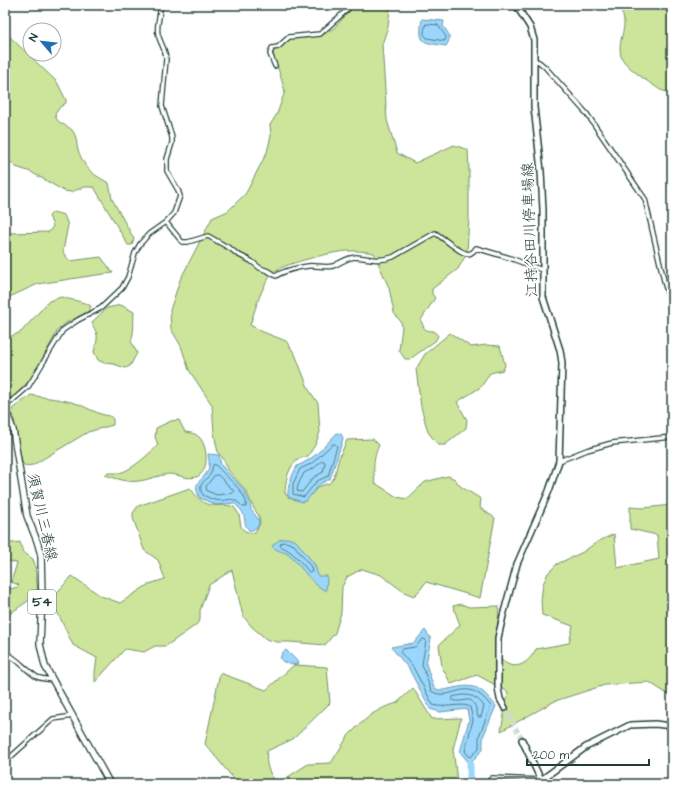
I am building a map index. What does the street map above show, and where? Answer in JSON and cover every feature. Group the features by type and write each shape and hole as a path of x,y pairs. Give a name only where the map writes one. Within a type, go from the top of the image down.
{"main road":[{"name":"江持谷田川停車場線","path":"505,708 500,699 498,688 498,638 517,564 549,491 559,461 562,363 560,350 544,304 542,270 543,210 541,171 534,107 534,40 530,27 516,5"},
{"name":"須賀川三春線","path":"5,407 13,430 26,516 41,555 42,596 40,644 45,666 110,784"},
{"path":"522,740 541,782 586,747 630,725 655,724 672,726"}],"street":[{"path":"5,407 28,387 63,330 101,308 122,288 128,277 135,253 140,244 149,234 166,222 174,213 180,196 178,190 168,175 167,166 172,134 162,106 166,54 158,36 160,5"},
{"path":"275,66 270,54 272,48 278,47 289,37 320,34 351,5"},
{"path":"534,60 545,67 587,114 645,199 665,285 669,298 672,302"},
{"path":"166,222 182,242 188,242 208,236 251,261 260,268 276,276 286,270 291,271 308,266 332,266 355,257 376,260 386,259 393,257 435,233 458,250 467,254 471,254 476,248 510,258 542,270"},
{"path":"559,461 587,450 612,443 672,438"},
{"path":"5,653 15,658 34,675 53,680"},
{"path":"5,762 54,719 73,716"},
{"path":"486,784 492,778 541,782"}],"green space":[{"path":"355,5 389,5 390,8 388,27 382,44 387,120 397,153 415,163 454,145 468,150 469,217 467,253 458,269 432,289 432,294 435,298 421,320 425,329 428,331 434,331 438,336 435,341 410,359 405,359 399,350 402,327 401,322 394,313 389,288 374,253 348,251 325,255 285,266 274,272 269,278 259,297 250,325 286,341 295,354 309,390 318,403 320,432 315,445 308,456 300,458 292,466 287,479 285,494 296,500 304,499 320,486 330,483 334,478 339,458 347,440 373,439 379,445 374,464 375,483 397,497 407,499 425,482 448,476 455,479 460,486 481,499 480,508 495,518 480,598 426,582 414,596 404,592 381,575 362,569 347,577 342,587 341,613 335,633 325,645 277,642 266,639 252,627 243,616 232,570 209,585 200,610 200,620 196,625 166,646 155,646 144,652 125,649 95,682 97,658 73,645 51,599 72,576 101,596 120,603 149,584 165,579 158,560 144,550 133,518 133,513 138,506 190,488 208,505 234,507 239,514 241,527 245,531 251,533 255,532 260,524 259,516 254,509 246,491 229,471 222,457 218,453 214,433 212,405 189,370 181,346 171,329 170,310 180,280 212,218 228,211 246,193 267,152 271,136 270,125 277,114 285,91 273,52 289,38 321,36 334,28"},
{"path":"617,5 672,5 672,88 670,90 662,91 636,73 623,60 620,49 624,19 622,12"},
{"path":"5,29 7,34 22,48 22,62 36,62 57,82 66,103 60,107 55,114 57,120 70,128 74,133 78,150 86,166 98,177 109,183 112,199 134,239 132,245 128,245 94,187 84,187 71,192 64,191 31,172 16,167 5,158"},
{"path":"53,212 64,215 68,225 63,251 70,261 101,257 113,273 38,284 5,299 5,234 49,232 53,226 49,216"},
{"path":"61,297 91,306 89,311 66,323 58,330 33,376 17,394 7,400 5,399 5,339 21,332 49,301"},
{"path":"121,305 134,312 131,341 137,353 130,366 125,368 98,360 94,352 97,335 92,322 107,308"},
{"path":"450,333 471,347 486,345 500,346 505,365 503,370 490,373 481,387 457,402 467,420 466,428 445,445 438,445 428,432 421,407 416,369 425,354"},
{"path":"31,395 78,404 98,413 110,416 113,419 113,425 88,432 33,465 25,466 22,462 12,409"},
{"path":"179,420 185,432 193,433 202,441 206,452 206,458 204,470 201,474 193,478 189,478 169,474 135,481 122,480 105,475 108,473 123,472 140,462 158,445 155,437 156,428 171,421"},
{"path":"672,505 672,697 649,682 605,685 555,701 501,731 508,692 477,675 451,684 442,667 439,645 460,625 453,606 461,604 469,607 499,606 496,653 501,659 512,666 522,664 536,649 569,643 573,626 542,615 541,600 543,584 548,573 557,564 583,552 597,542 614,534 617,568 659,559 657,535 630,529 630,507 643,508"},
{"path":"20,542 23,552 33,559 38,594 5,617 5,590 18,587 19,585 11,582 17,563 8,561 5,564 5,544"},
{"path":"294,665 327,667 330,703 293,739 267,751 268,769 277,784 238,784 205,744 220,673 266,690"},
{"path":"413,688 432,719 461,718 453,749 457,780 449,784 277,784 308,764 331,763 348,736 359,725 372,714 397,703"}],"water":[{"path":"422,19 444,21 443,26 448,33 449,38 446,46 427,43 424,41 421,34"},
{"path":"337,433 341,434 343,438 330,479 320,484 306,501 302,502 288,497 289,485 297,466 314,456"},
{"path":"208,454 219,455 221,465 243,489 250,503 251,510 259,520 258,527 250,531 248,529 243,513 234,503 216,505 200,498 197,485 208,470"},
{"path":"287,538 296,541 315,565 318,576 327,576 326,591 311,580 288,555 272,546 279,540"},
{"path":"425,630 431,639 426,664 434,688 442,690 471,686 481,690 496,706 483,737 483,749 470,764 460,752 469,720 467,709 440,712 430,709 409,669 391,647 414,643"},
{"path":"286,650 298,664 288,664 280,659 282,653"}],"waterway":[{"path":"470,764 470,784"}],"tunnel":[{"path":"505,708 522,740"}]}
